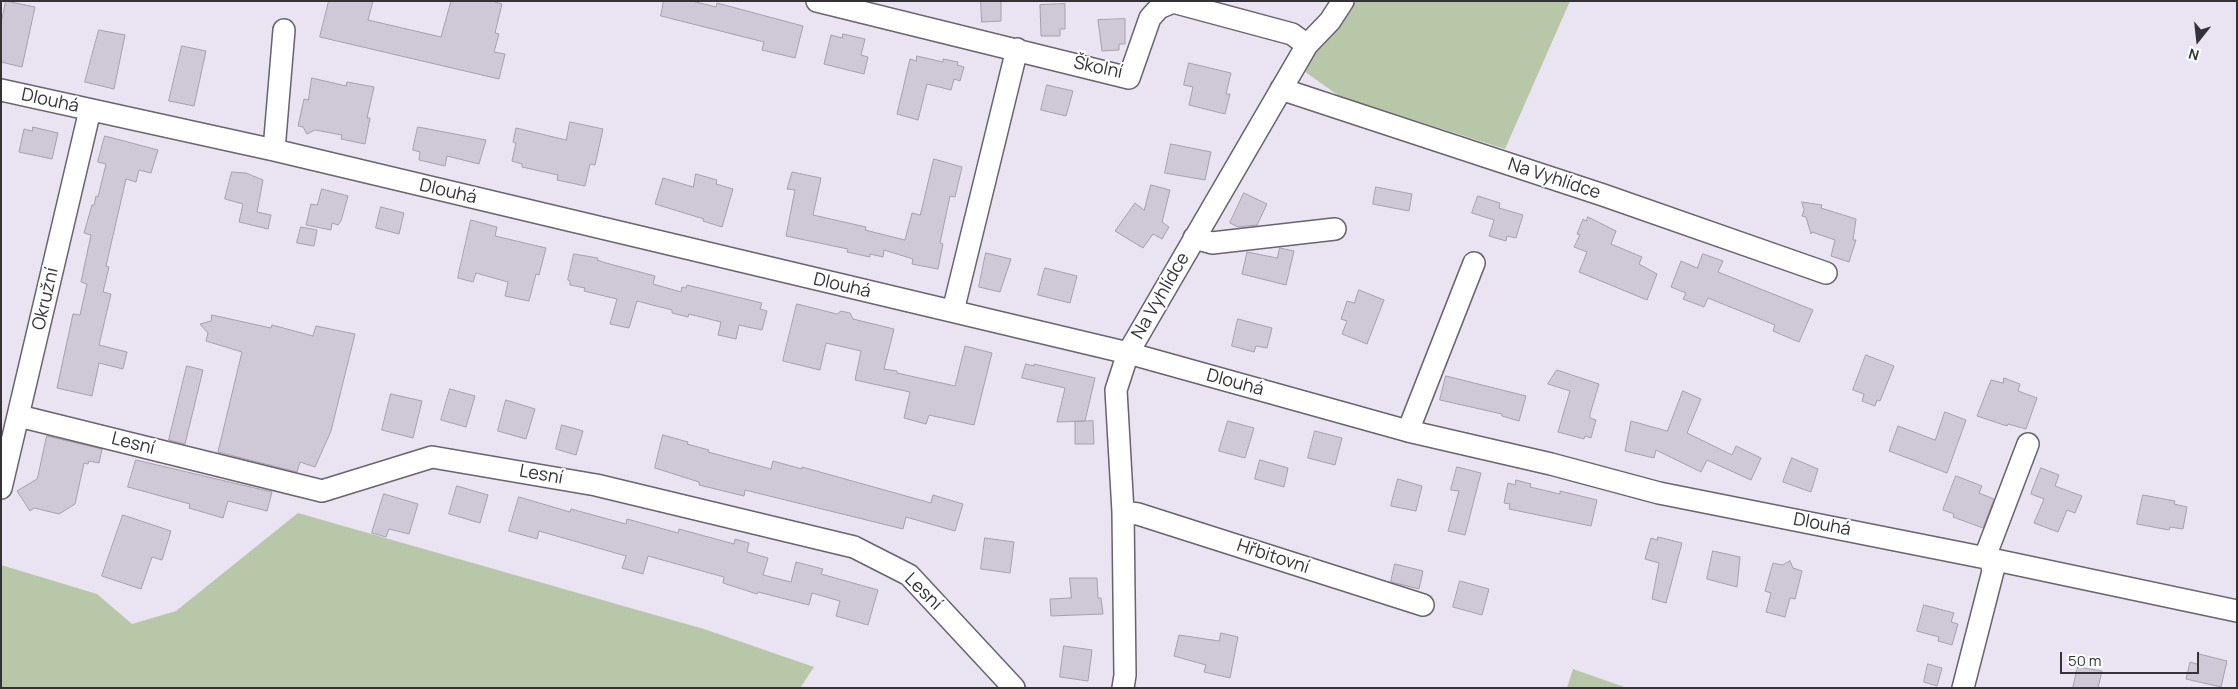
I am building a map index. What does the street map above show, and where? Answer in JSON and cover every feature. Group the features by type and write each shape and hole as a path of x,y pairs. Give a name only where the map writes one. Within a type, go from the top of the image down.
{"street":[{"name":"Školní","path":"817,1 1129,78 1150,18 1159,8 1173,2 1292,34 1307,44"},
{"name":"Na Vyhlídce","path":"1128,353 1307,44 1330,21 1343,1"},
{"path":"274,150 284,30"},
{"path":"953,312 1017,49"},
{"name":"Na Vyhlídce","path":"1281,89 1603,195 1826,273"},
{"name":"Dlouhá","path":"1,90 274,150 1128,353 1408,431 1551,464 1659,493 1991,559 2237,611"},
{"name":"Okružní","path":"1,488 20,416 90,110"},
{"name":"Na Vyhlídce","path":"1194,238 1212,243 1335,229"},
{"path":"1408,431 1474,263"},
{"path":"1123,688 1125,675 1123,512 1116,390 1128,353"},
{"name":"Lesní","path":"20,416 322,491 432,457 596,485 854,547 909,575 1014,688"},
{"path":"1963,688 1993,570 1988,549 2028,444"},
{"name":"Hřbitovní","path":"1123,512 1138,514 1423,605"}],"green space":[{"path":"1351,1 1570,1 1505,149 1339,96 1304,71"},
{"path":"298,513 704,629 814,667 800,688 1,688 1,565 97,594 132,624 176,611"},
{"path":"1573,669 1627,688 1567,688"}],"building":[{"path":"6,1 35,7 22,67 1,62 1,24"},
{"path":"329,1 373,1 368,20 441,37 451,1 492,1 502,4 495,33 499,34 494,52 505,54 499,79 320,37"},
{"path":"664,1 692,1 716,7 717,3 803,26 795,58 762,50 764,42 661,16"},
{"path":"981,1 1001,1 1001,21 982,22"},
{"path":"1065,4 1065,29 1060,29 1060,36 1041,36 1040,5"},
{"path":"1125,19 1125,44 1119,44 1119,50 1102,51 1098,20"},
{"path":"99,30 125,35 114,89 85,82"},
{"path":"843,34 865,39 861,55 868,57 864,74 824,64 831,35 842,38"},
{"path":"182,46 206,51 194,106 169,101"},
{"path":"917,56 943,62 943,59 958,62 957,65 964,67 960,81 954,79 951,90 927,84 918,120 897,114 910,59 916,61"},
{"path":"1189,63 1231,73 1226,94 1230,94 1225,114 1189,105 1193,87 1184,85"},
{"path":"312,78 346,86 347,82 374,87 367,118 370,118 365,144 341,139 342,135 315,130 307,134 303,127 298,126 304,99 308,100"},
{"path":"1047,85 1073,91 1066,116 1041,110"},
{"path":"570,122 603,129 595,165 590,164 585,186 557,180 558,175 522,167 522,164 512,161 516,143 513,142 516,128 566,140"},
{"path":"33,127 58,133 52,159 19,152 24,129 32,131"},
{"path":"418,127 486,140 479,164 447,156 445,166 419,160 420,152 413,150"},
{"path":"105,136 158,150 151,173 139,170 136,182 126,179 106,266 109,267 103,292 111,294 99,345 127,352 123,369 99,363 92,396 57,388 73,314 80,315 87,284 81,282 91,235 84,233 92,205 94,205 96,196 98,197 106,164 98,162"},
{"path":"1171,144 1211,152 1205,180 1165,173"},
{"path":"934,159 962,167 955,197 950,196 940,243 943,244 938,269 912,264 913,259 884,250 883,257 870,254 870,257 847,252 848,249 786,236 795,190 787,189 792,172 821,178 813,215 866,227 865,230 905,240 912,213 920,215"},
{"path":"232,172 246,173 263,180 257,212 271,215 268,229 239,222 243,204 225,199"},
{"path":"696,174 717,180 716,184 733,189 722,227 703,221 704,219 655,204 663,178 693,187"},
{"path":"1151,185 1170,190 1162,222 1169,227 1162,239 1153,234 1143,248 1115,231 1135,203 1144,210"},
{"path":"1376,187 1412,194 1409,211 1373,204"},
{"path":"322,189 348,196 341,221 338,225 332,223 331,230 306,225 311,204 317,205"},
{"path":"1244,193 1267,204 1257,225 1238,227 1230,223"},
{"path":"1478,196 1500,203 1499,208 1523,215 1516,238 1507,236 1506,241 1489,236 1494,220 1472,213"},
{"path":"1802,202 1822,205 1821,208 1856,219 1853,240 1856,240 1849,262 1831,256 1835,240 1812,232 1811,234 1806,217 1802,216 1804,210"},
{"path":"381,207 404,213 399,234 376,228"},
{"path":"1588,217 1616,231 1611,244 1642,257 1639,264 1657,274 1647,300 1579,272 1587,252 1574,247 1580,235 1577,234 1583,219 1586,221"},
{"path":"471,220 497,227 495,236 546,248 539,275 536,274 529,301 505,296 508,282 476,273 473,282 458,278"},
{"path":"301,227 317,230 314,246 297,243"},
{"path":"1280,248 1294,251 1286,285 1242,274 1247,252 1277,258"},
{"path":"986,253 1011,259 1000,292 979,287"},
{"path":"574,254 598,258 597,260 606,263 655,276 653,284 681,292 682,287 686,288 687,285 762,303 760,309 767,311 762,330 739,325 736,339 718,335 721,322 689,314 688,317 672,313 672,310 637,301 629,328 610,324 617,299 584,291 585,288 570,285 568,280"},
{"path":"1703,254 1723,261 1718,272 1813,310 1799,342 1773,331 1775,325 1708,298 1704,307 1683,299 1686,293 1671,287 1681,261 1697,268"},
{"path":"1045,268 1077,276 1070,303 1038,295"},
{"path":"1359,290 1384,300 1367,344 1342,334 1347,321 1341,319 1347,301 1354,303"},
{"path":"797,304 837,314 841,311 850,313 853,319 894,329 884,369 897,371 897,373 955,386 965,346 992,353 974,425 929,415 926,424 904,418 910,392 855,380 861,351 826,343 820,370 783,361"},
{"path":"212,315 271,328 272,325 313,336 316,326 355,334 331,431 315,467 300,462 297,472 218,452 242,352 206,341 208,333 200,324 211,321"},
{"path":"1238,319 1272,328 1267,348 1256,346 1254,352 1232,346"},
{"path":"1866,355 1894,366 1880,401 1877,400 1875,406 1862,401 1864,394 1853,390"},
{"path":"1026,364 1034,366 1034,364 1095,378 1085,421 1057,422 1065,388 1022,378"},
{"path":"187,366 203,370 185,444 169,440"},
{"path":"1557,370 1599,384 1590,414 1590,418 1596,420 1591,438 1585,436 1584,439 1558,432 1570,391 1548,384"},
{"path":"1446,376 1526,396 1519,421 1502,416 1502,414 1440,400"},
{"path":"2004,378 2020,384 2018,391 2037,398 2026,429 2008,424 2007,426 1977,416 1991,380 2003,383"},
{"path":"450,389 475,396 466,427 441,420"},
{"path":"1683,391 1701,399 1687,433 1732,455 1736,446 1761,458 1751,480 1707,460 1701,472 1656,450 1654,458 1625,451 1631,421 1667,431"},
{"path":"391,394 422,401 413,438 382,430"},
{"path":"506,400 535,409 526,439 498,431"},
{"path":"1945,412 1966,420 1947,473 1889,451 1898,426 1935,440"},
{"path":"1093,421 1094,444 1075,444 1075,422"},
{"path":"1228,421 1254,428 1245,458 1219,451"},
{"path":"562,425 583,431 576,455 556,449"},
{"path":"1315,431 1342,438 1335,465 1308,458"},
{"path":"663,435 688,442 687,444 709,450 708,452 771,469 773,461 802,469 802,467 931,503 933,495 963,504 955,531 906,517 903,529 745,490 744,496 699,485 699,482 655,468"},
{"path":"47,436 102,449 99,463 89,461 88,464 84,463 75,504 59,514 34,508 30,511 17,491 37,479"},
{"path":"1792,458 1818,469 1811,492 1783,482"},
{"path":"136,460 272,492 267,511 228,501 223,518 189,508 190,504 128,487"},
{"path":"1260,460 1288,468 1284,487 1255,479"},
{"path":"1457,467 1481,473 1465,535 1448,531 1459,491 1451,490"},
{"path":"2041,468 2059,475 2055,486 2082,496 2075,513 2067,510 2058,532 2034,523 2044,499 2031,494"},
{"path":"1956,476 1982,486 1979,493 1994,499 1983,528 1953,517 1954,514 1943,510"},
{"path":"1398,479 1422,486 1416,511 1391,506"},
{"path":"1516,480 1531,484 1530,487 1560,494 1560,491 1597,500 1591,526 1509,509 1510,504 1504,503 1508,483 1515,485"},
{"path":"457,486 488,495 480,523 449,514"},
{"path":"384,494 418,504 409,534 389,529 386,537 372,533"},
{"path":"2143,495 2175,501 2174,504 2187,507 2183,529 2170,527 2169,530 2137,524"},
{"path":"519,497 570,512 571,509 626,524 627,519 678,533 679,529 734,544 735,539 749,543 747,552 768,558 763,575 791,582 796,562 823,569 821,574 878,590 868,625 836,616 840,601 812,593 809,605 758,592 757,594 723,583 724,577 648,556 643,574 622,568 626,556 539,531 537,539 509,531"},
{"path":"123,515 171,531 162,560 152,557 141,589 102,576"},
{"path":"1658,537 1682,543 1666,603 1652,599 1659,563 1645,559 1651,538 1657,540"},
{"path":"985,538 1014,542 1010,573 981,569"},
{"path":"1713,551 1740,557 1737,587 1707,579"},
{"path":"1790,561 1793,568 1802,571 1795,599 1790,598 1785,617 1766,612 1771,593 1765,591 1773,563 1782,565"},
{"path":"1395,564 1423,571 1419,589 1391,582"},
{"path":"1070,578 1097,578 1098,598 1101,598 1103,614 1051,616 1050,599 1071,598"},
{"path":"1460,581 1489,589 1482,615 1453,607"},
{"path":"1924,605 1954,613 1951,622 1958,624 1952,645 1938,641 1939,637 1917,631"},
{"path":"1221,633 1238,637 1230,678 1204,672 1206,665 1174,656 1179,635 1219,641"},
{"path":"1064,646 1092,650 1088,681 1060,677"},
{"path":"2199,654 2227,661 2221,687 2186,679 2190,662 2197,664"},
{"path":"1928,664 1942,668 1937,686 1924,682"},
{"path":"2078,667 2102,671 2098,688 2073,688"}]}
